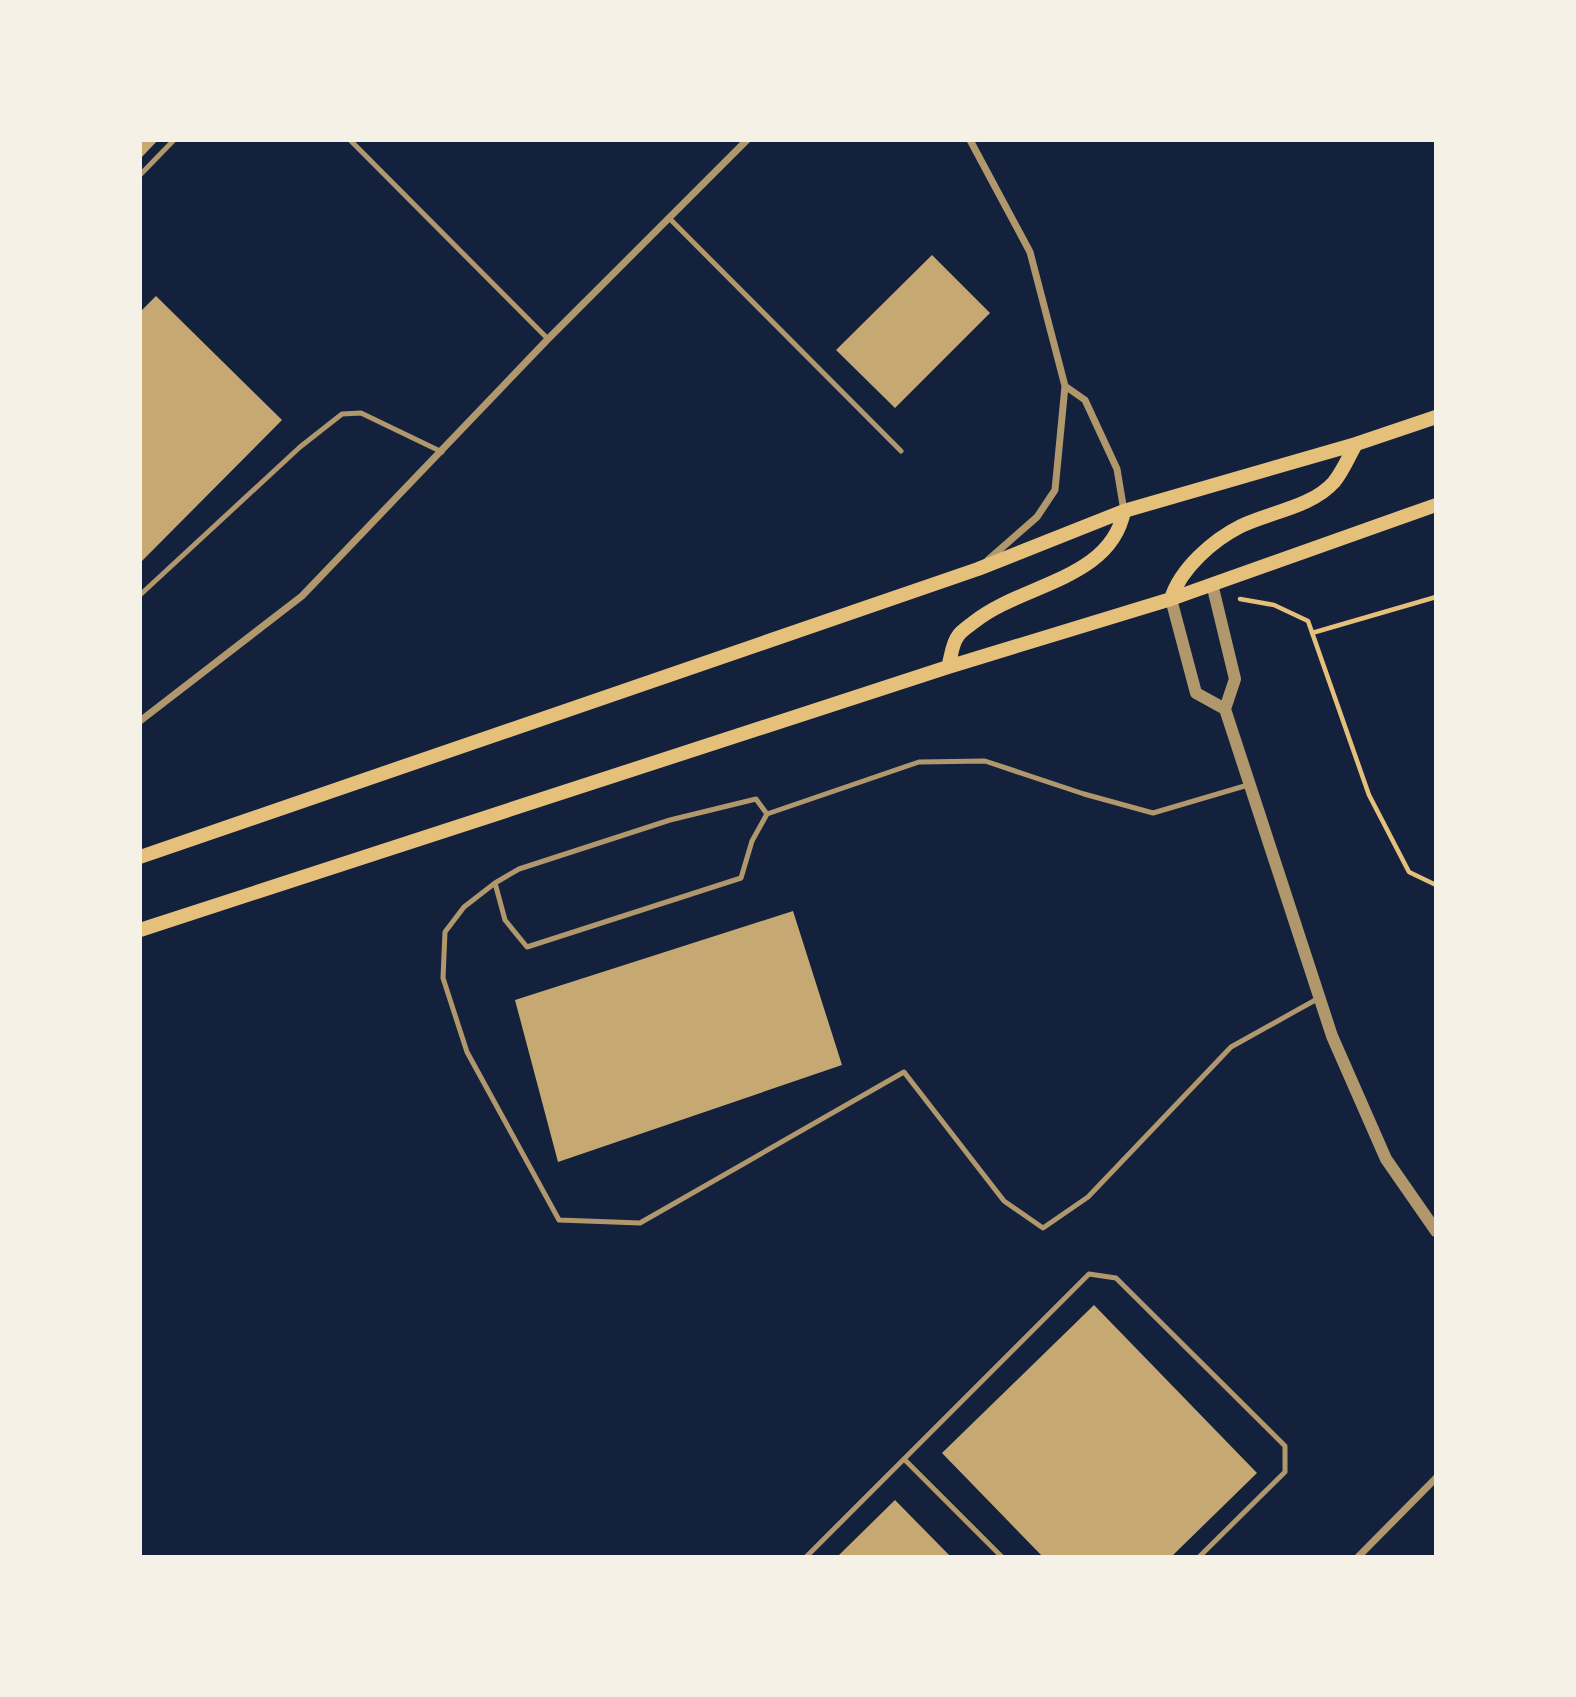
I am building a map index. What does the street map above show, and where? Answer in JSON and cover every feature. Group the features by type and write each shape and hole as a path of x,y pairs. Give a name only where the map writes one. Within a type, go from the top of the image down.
{"main road":[{"path":"140,856 978,569 1124,511 1356,444 1436,417"},
{"path":"1171,599 1177,580 1198,559 1239,527 1300,504 1333,483 1356,444"},
{"path":"140,930 948,667 1171,599 1436,505"},
{"path":"948,667 957,636 993,607 1077,571 1105,550 1120,531 1124,511"}],"street":[{"path":"140,721 302,596 442,453 548,339 747,140"},
{"path":"970,140 1030,252 1065,386 1055,490 1037,517 978,569"},
{"path":"1065,386 1085,400 1116,469 1124,511"},
{"path":"1212,584 1236,679 1225,709 1332,1036 1387,1158 1436,1231"},
{"path":"1171,599 1196,693 1225,709"},
{"path":"1358,1557 1436,1478"}],"lane":[{"path":"140,175 174,140"},
{"path":"350,140 548,339"},
{"path":"669,218 901,451"},
{"path":"140,595 300,447 342,414 361,413 442,453"},
{"path":"495,883 505,920 527,947 741,878 752,841 767,814 919,762 985,761 1084,794 1153,813 1248,785"},
{"path":"767,814 756,799 670,820 519,869 495,883 464,907 445,932 443,978 467,1052 559,1220 640,1223 904,1072 1004,1201 1043,1228 1088,1197 1231,1046 1319,998"},
{"path":"806,1557 1089,1274 1116,1278 1285,1446 1285,1472 1199,1557"},
{"path":"904,1459 1002,1557"}],"path":[{"path":"1312,633 1436,597"},
{"path":"1231,598 1274,605 1308,621 1369,795 1409,872 1436,885"}],"building":[{"path":"140,140 158,140 140,159"},
{"path":"932,255 990,313 895,408 836,350"},
{"path":"156,296 282,420 140,563 140,312"},
{"path":"793,911 842,1065 558,1162 515,1000"},
{"path":"1094,1305 1257,1473 1171,1557 1043,1557 942,1453"},
{"path":"895,1500 951,1557 837,1557"}]}
